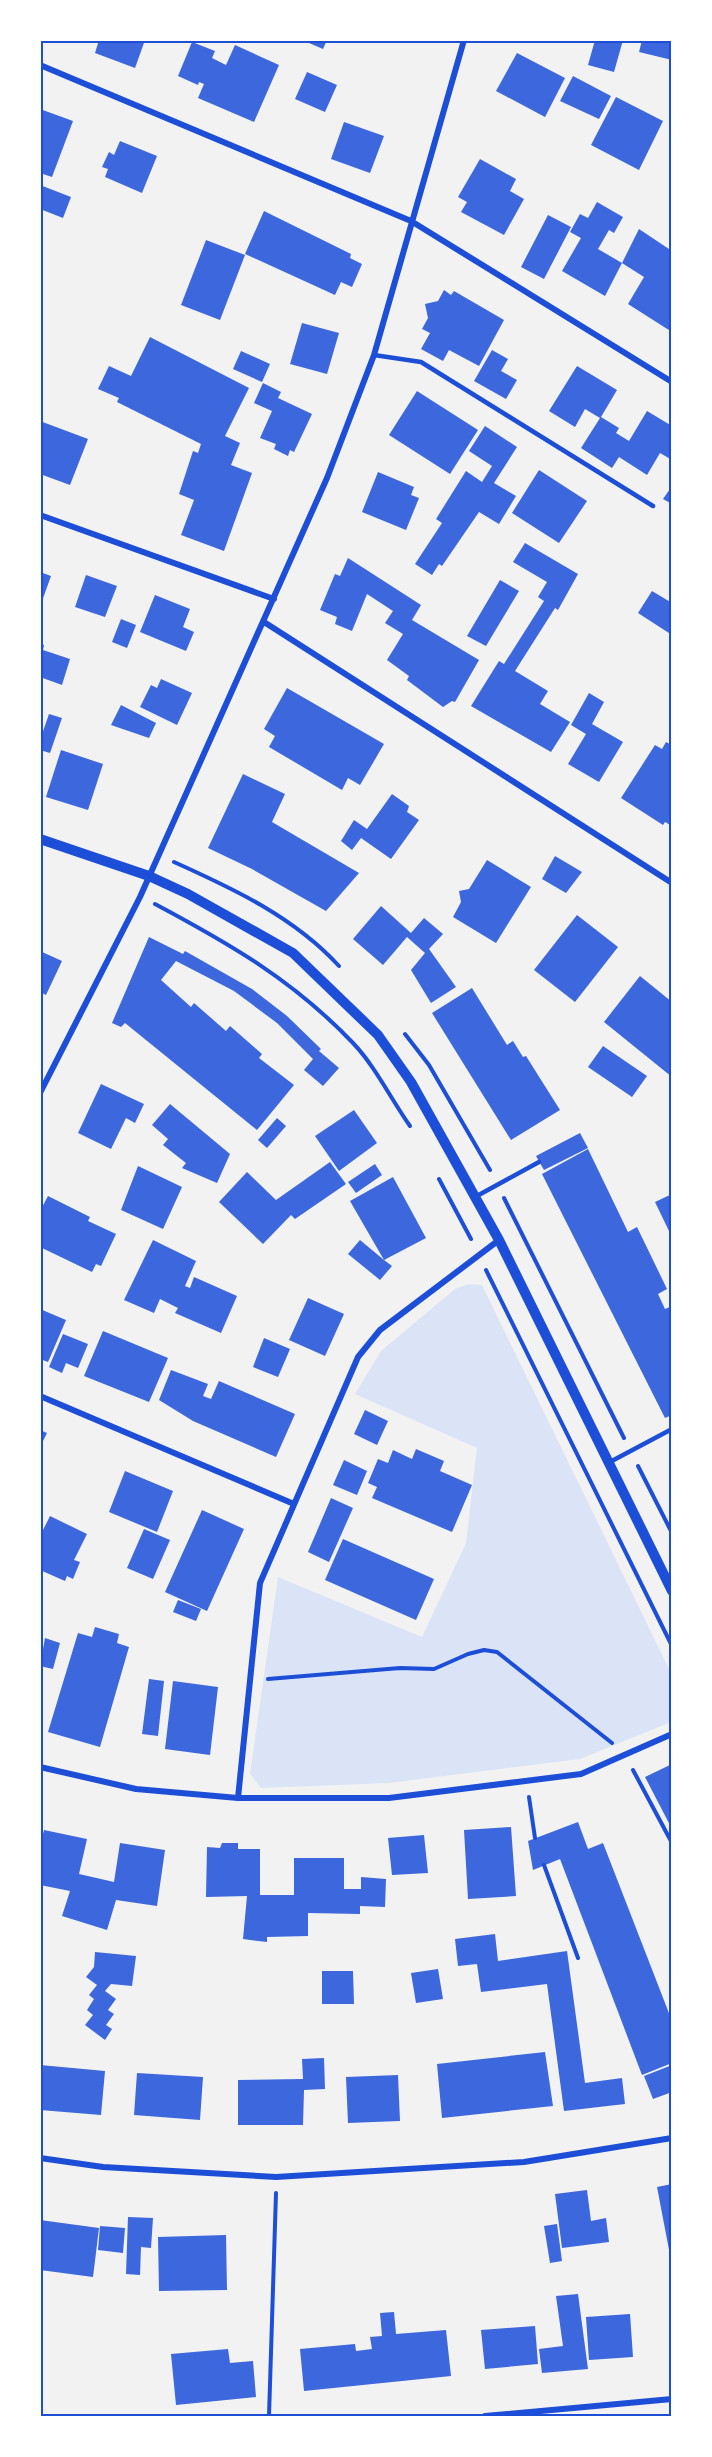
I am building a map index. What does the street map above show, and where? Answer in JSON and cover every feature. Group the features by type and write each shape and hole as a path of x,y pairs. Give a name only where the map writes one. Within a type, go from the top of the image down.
{"street":[{"path":"40,1093 140,897 327,478 374,355 464,40"},
{"path":"40,65 411,221 672,382"},
{"path":"40,515 274,599"},
{"path":"264,622 672,883"},
{"path":"40,840 149,876 188,894 293,953 378,1035 411,1082 498,1240 672,1591"},
{"path":"238,1798 260,1582 358,1357 380,1330 498,1240"},
{"path":"40,1396 294,1504"},
{"path":"40,1767 136,1789 238,1798 389,1798 581,1774 672,1734"},
{"path":"40,2158 103,2167 276,2177 524,2162 672,2138"},
{"path":"485,2416 672,2398"}],"lane":[{"path":"374,355 421,362 652,506"},
{"path":"475,1197 539,1162"},
{"path":"608,1463 672,1429"}],"path":[{"path":"140,897 225,941 285,981 354,1044 417,1136"},
{"path":"437,1175 479,1254 672,1646"},
{"path":"497,1184 672,1533"},
{"path":"250,1680 400,1668 434,1669 468,1654 484,1650 497,1652 570,1707 625,1755 672,1844"},
{"path":"527,1780 535,1838"},
{"path":"544,1865 578,1958"},
{"path":"269,2416 276,2177"}],"shaded area":[{"path":"468,1284 482,1285 671,1673 671,1722 580,1759 389,1783 261,1788 250,1774 278,1577 422,1637 466,1543 477,1448 355,1394 381,1351 455,1289"}],"building":[{"path":"99,40 145,40 135,68 95,53"},
{"path":"302,40 327,40 323,49"},
{"path":"595,40 623,40 614,72 588,65"},
{"path":"642,40 672,40 672,60 639,52"},
{"path":"192,42 215,51 212,58 226,65 235,45 279,65 254,122 198,98 204,84 199,82 198,85 178,76"},
{"path":"517,53 565,78 545,117 496,91"},
{"path":"307,72 337,85 325,112 295,99"},
{"path":"573,76 611,96 599,119 560,101"},
{"path":"616,97 663,121 639,170 591,145"},
{"path":"40,109 73,121 52,177 40,173"},
{"path":"344,122 384,136 370,173 331,159"},
{"path":"120,141 157,156 142,193 105,177 108,169 102,167 109,152 114,155"},
{"path":"480,159 516,179 510,191 524,199 504,235 461,212 467,202 458,197"},
{"path":"40,185 71,197 63,218 40,209"},
{"path":"597,202 623,217 614,233 609,230 598,249 622,263 605,296 562,271 581,238 570,232 580,214 588,218"},
{"path":"264,211 351,254 350,258 362,264 352,287 341,282 335,295 245,254"},
{"path":"548,215 571,227 544,279 521,267"},
{"path":"639,229 672,251 672,332 628,304 644,277 622,263"},
{"path":"206,240 245,255 220,320 181,305"},
{"path":"444,290 451,295 454,291 504,320 479,366 449,350 443,361 421,349 430,333 422,329 428,318 425,304 438,301"},
{"path":"302,323 339,333 327,374 290,364"},
{"path":"150,337 249,388 225,436 240,443 231,465 252,473 224,551 181,535 194,500 179,494 193,451 198,453 201,444 117,402 119,398 98,389 109,366 131,376"},
{"path":"492,350 508,359 501,371 517,380 506,399 474,381"},
{"path":"241,351 270,364 262,382 233,369"},
{"path":"577,366 617,390 601,417 619,428 616,433 629,441 647,411 672,426 672,460 660,453 647,475 619,457 612,468 581,448 600,418 585,409 575,427 549,411"},
{"path":"263,383 281,392 278,398 312,414 294,452 290,450 288,456 274,449 276,444 260,438 272,411 254,403"},
{"path":"417,391 478,430 450,474 389,435"},
{"path":"40,421 88,439 70,485 40,474"},
{"path":"485,426 517,447 494,483 516,496 499,524 479,512 442,566 439,564 432,575 415,564 442,523 436,519 466,471 482,482 492,466 469,451"},
{"path":"539,470 587,501 559,543 512,513"},
{"path":"378,472 414,487 411,495 419,498 406,530 362,512"},
{"path":"672,486 672,504 663,499"},
{"path":"525,543 578,574 558,610 555,608 515,671 548,691 540,704 570,722 551,752 471,706 499,661 504,664 544,601 538,597 547,582 513,562"},
{"path":"348,558 421,605 412,620 479,660 455,702 452,701 443,707 407,680 409,676 387,660 403,634 385,623 393,611 367,594 352,631 335,624 337,617 320,610 335,574 340,576"},
{"path":"40,572 51,576 41,604 40,604"},
{"path":"86,575 117,586 105,617 75,607"},
{"path":"500,580 519,591 486,646 467,636"},
{"path":"652,591 672,603 672,635 638,613"},
{"path":"155,595 190,609 183,627 194,632 186,651 140,632"},
{"path":"121,619 136,625 127,648 112,642"},
{"path":"40,644 44,645 43,650 70,659 62,685 40,677"},
{"path":"161,679 192,693 177,725 140,707 151,685 157,688"},
{"path":"287,688 384,744 360,785 348,778 342,790 269,747 275,736 264,729"},
{"path":"589,693 604,702 592,724 623,742 599,782 568,764 586,734 571,725"},
{"path":"121,705 156,723 149,738 111,725"},
{"path":"49,714 62,718 50,753 40,750 40,740"},
{"path":"666,742 672,745 672,826 665,822 663,825 621,798 655,745 662,749"},
{"path":"61,750 103,764 88,810 46,797"},
{"path":"243,774 285,794 272,822 359,873 326,911 252,869 208,848"},
{"path":"392,794 409,806 407,812 419,820 391,859 361,838 352,850 341,841 354,820 367,829"},
{"path":"555,856 582,872 566,893 542,879"},
{"path":"487,860 531,887 496,943 453,917 461,902 459,891 469,889"},
{"path":"381,906 411,933 424,918 443,934 429,949 456,987 431,1003 411,970 425,953 407,937 383,965 353,939"},
{"path":"577,915 618,947 575,1002 534,970"},
{"path":"149,937 183,954 185,951 252,989 287,1016 321,1049 319,1051 339,1068 323,1086 304,1070 313,1059 277,1023 234,991 176,961 161,980 191,1007 194,1003 226,1031 230,1026 262,1054 259,1058 294,1085 257,1130 125,1023 121,1027 112,1023"},
{"path":"40,951 62,961 46,995 40,992"},
{"path":"640,976 672,1002 672,1077 604,1022"},
{"path":"472,988 507,1045 513,1041 523,1057 526,1056 560,1110 511,1140 432,1013"},
{"path":"603,1046 647,1076 632,1097 588,1067"},
{"path":"101,1084 144,1104 135,1123 126,1118 111,1149 78,1133"},
{"path":"170,1104 230,1154 217,1183 182,1168 186,1163 163,1145 168,1139 152,1125"},
{"path":"354,1110 377,1143 339,1171 315,1136"},
{"path":"277,1118 286,1126 267,1148 258,1140"},
{"path":"580,1133 588,1148 544,1170 536,1156"},
{"path":"588,1149 628,1232 637,1227 667,1289 658,1294 665,1309 672,1306 672,1415 665,1418 542,1174"},
{"path":"330,1162 346,1184 295,1219 291,1215 263,1244 219,1202 247,1172 276,1200"},
{"path":"375,1164 382,1175 356,1193 348,1182"},
{"path":"138,1166 182,1187 163,1229 121,1210"},
{"path":"393,1177 426,1238 384,1260 350,1201"},
{"path":"672,1194 672,1229 669,1231 655,1202"},
{"path":"48,1196 90,1217 88,1221 116,1234 101,1266 96,1264 92,1272 40,1247 40,1211"},
{"path":"153,1240 196,1261 185,1286 190,1288 194,1277 237,1296 221,1333 175,1313 178,1308 160,1299 154,1313 124,1300"},
{"path":"360,1240 392,1266 380,1280 348,1254"},
{"path":"308,1298 344,1314 325,1356 289,1340"},
{"path":"40,1309 66,1320 48,1362 40,1359"},
{"path":"103,1331 168,1358 149,1402 84,1376"},
{"path":"63,1334 88,1344 78,1368 66,1363 62,1373 49,1367"},
{"path":"264,1338 290,1349 278,1377 253,1367"},
{"path":"171,1370 208,1384 203,1396 211,1399 219,1381 295,1414 276,1457 193,1421 159,1400"},
{"path":"365,1410 388,1421 377,1445 354,1434"},
{"path":"40,1430 47,1433 40,1447"},
{"path":"416,1449 444,1461 440,1471 472,1485 452,1532 372,1498 377,1487 368,1483 378,1459 388,1463 393,1450 412,1459"},
{"path":"344,1460 367,1471 357,1495 333,1485"},
{"path":"125,1471 173,1491 157,1532 109,1512"},
{"path":"331,1498 353,1508 329,1562 308,1552"},
{"path":"202,1510 244,1529 207,1611 165,1592"},
{"path":"50,1516 87,1534 74,1560 80,1562 73,1579 67,1576 65,1581 40,1570 40,1536"},
{"path":"144,1529 170,1540 153,1579 127,1568"},
{"path":"343,1539 434,1579 416,1620 325,1580"},
{"path":"178,1600 201,1609 196,1621 173,1612"},
{"path":"95,1627 119,1634 117,1643 129,1647 100,1747 48,1732 78,1633 92,1637"},
{"path":"45,1638 60,1643 53,1669 40,1666"},
{"path":"149,1679 164,1681 158,1736 142,1734"},
{"path":"173,1681 218,1687 210,1755 165,1749"},
{"path":"672,1764 672,1829 645,1777"},
{"path":"578,1822 588,1849 603,1843 672,2021 672,2063 642,2075 560,1859 533,1870 528,1841"},
{"path":"511,1827 516,1896 468,1899 464,1830"},
{"path":"44,1830 87,1839 79,1874 114,1882 120,1843 165,1850 157,1906 116,1900 107,1930 62,1916 70,1891 40,1885 40,1845"},
{"path":"424,1835 428,1873 392,1875 388,1838"},
{"path":"222,1843 238,1843 238,1849 260,1849 260,1895 294,1895 294,1858 344,1858 344,1889 361,1889 361,1877 386,1879 385,1907 360,1906 360,1914 308,1913 308,1936 267,1937 267,1942 243,1939 247,1896 206,1897 207,1847 220,1848"},
{"path":"495,1934 498,1961 567,1951 585,2083 622,2078 625,2104 564,2111 547,1984 481,1992 477,1964 458,1966 455,1939"},
{"path":"95,1952 136,1956 132,1986 111,1984 105,1991 116,1999 108,2010 114,2014 106,2025 112,2029 105,2040 85,2025 93,2015 87,2010 94,1999 89,1995 97,1985 86,1977 94,1967"},
{"path":"438,1969 443,1999 416,2003 411,1973"},
{"path":"322,1971 353,1971 354,2004 322,2004"},
{"path":"545,2052 553,2106 442,2118 437,2064"},
{"path":"324,2058 325,2089 304,2090 303,2125 238,2125 238,2080 303,2079 302,2059"},
{"path":"40,2065 105,2071 101,2115 40,2110"},
{"path":"672,2065 672,2092 653,2099 644,2076"},
{"path":"137,2073 203,2077 200,2120 134,2115"},
{"path":"398,2075 400,2121 348,2123 346,2077"},
{"path":"672,2184 672,2254 670,2255 657,2187"},
{"path":"587,2190 591,2221 606,2218 609,2242 562,2248 555,2194"},
{"path":"128,2217 153,2218 151,2248 141,2247 140,2275 126,2274"},
{"path":"40,2220 99,2228 93,2277 40,2270"},
{"path":"557,2224 562,2261 550,2263 544,2226"},
{"path":"100,2226 125,2228 123,2253 98,2250"},
{"path":"226,2235 227,2290 159,2291 158,2237"},
{"path":"578,2294 588,2369 542,2373 539,2349 563,2346 556,2296"},
{"path":"394,2312 396,2334 446,2330 451,2376 304,2391 300,2349 355,2344 356,2351 372,2349 370,2337 382,2336 380,2313"},
{"path":"630,2314 633,2357 589,2360 586,2317"},
{"path":"535,2326 538,2364 485,2369 481,2330"},
{"path":"228,2349 230,2363 253,2361 256,2397 176,2405 171,2354"}]}
